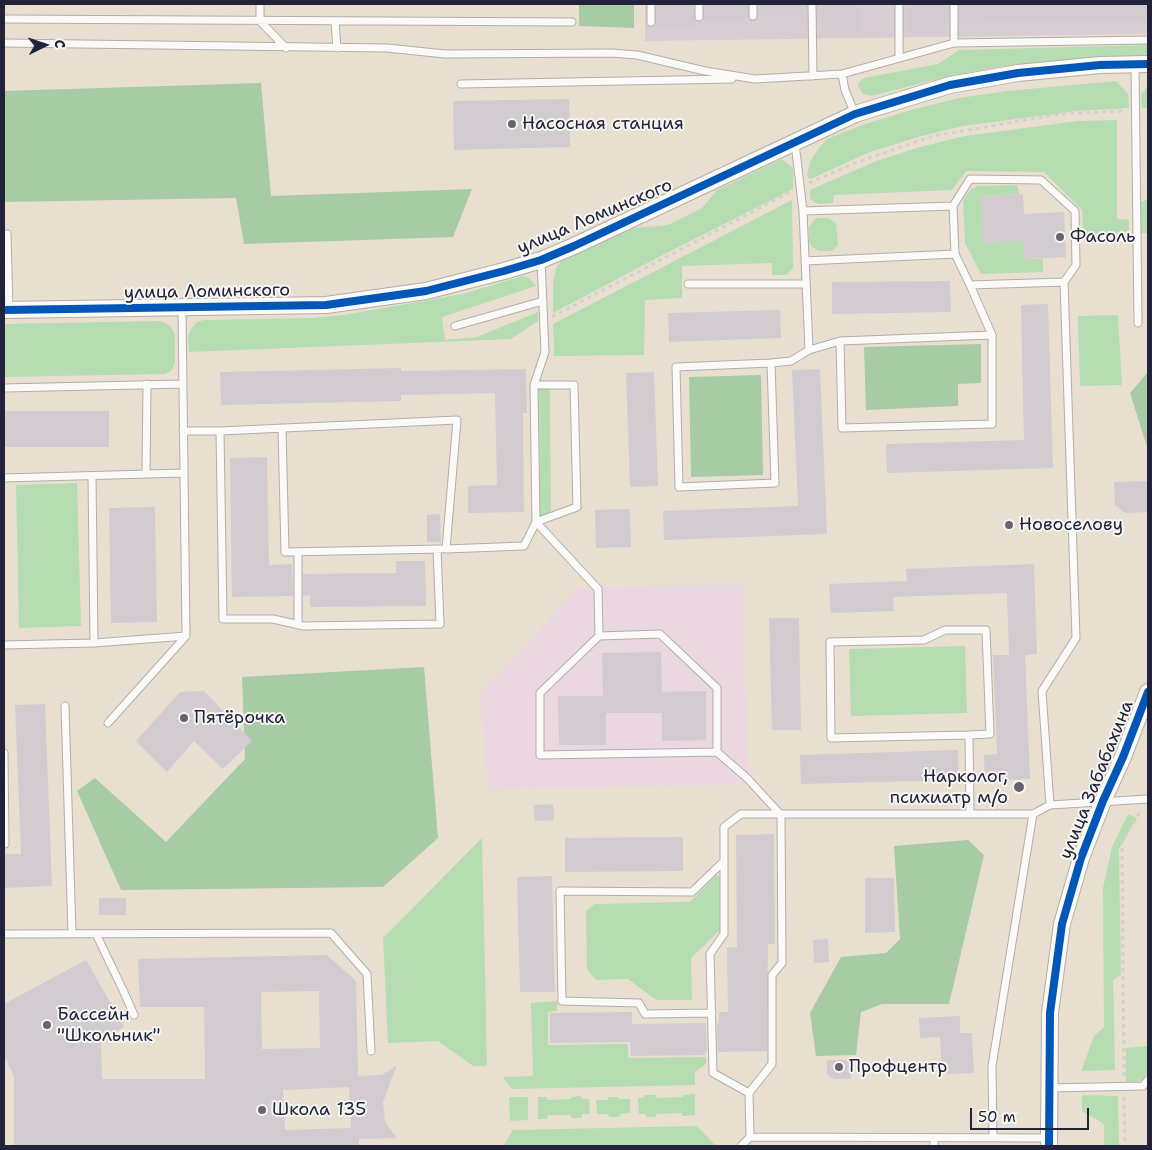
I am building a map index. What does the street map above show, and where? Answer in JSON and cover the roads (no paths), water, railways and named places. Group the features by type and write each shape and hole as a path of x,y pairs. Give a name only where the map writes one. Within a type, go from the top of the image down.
{"street":[{"name":"улица Ломинского","path":"7,310 326,305 426,291 541,260 855,114 960,83 1018,73 1100,65 1142,64"},
{"name":"улица Забабахина","path":"1049,1142 1050,1014 1062,924 1081,858 1102,801 1123,757 1148,692"}],"lane":[{"path":"260,4 260,21 286,48"},
{"path":"651,4 651,22"},
{"path":"699,4 699,18"},
{"path":"753,4 753,16"},
{"path":"812,4 813,76"},
{"path":"899,4 899,58"},
{"path":"954,4 954,43"},
{"path":"4,19 572,22"},
{"path":"335,21 337,48"},
{"path":"461,84 813,76 842,74 954,43 1148,40"},
{"path":"4,43 387,48 445,54 612,53 637,55 705,70 755,78"},
{"path":"1138,323 1136,233 1137,110 1142,64"},
{"path":"842,74 845,90 855,114"},
{"path":"795,143 803,212 809,350"},
{"path":"840,341 842,428 992,424 992,334 955,254 953,206 970,179 1041,180 1075,212 1076,265 1064,282 1076,638 1042,692 1050,805"},
{"path":"803,212 953,206"},
{"path":"6,234 7,310"},
{"path":"805,261 955,254"},
{"path":"282,428 285,552 524,546 536,522 534,385 545,352 541,260"},
{"path":"970,285 1064,282"},
{"path":"688,284 805,284"},
{"path":"456,326 543,301"},
{"path":"108,723 186,636 182,308"},
{"path":"771,363 775,483 679,487 676,367 791,361 809,350 840,341 992,334"},
{"path":"146,474 147,384"},
{"path":"4,388 183,384"},
{"path":"534,385 574,386 577,507 536,522"},
{"path":"183,431 457,420 446,549"},
{"path":"220,431 223,619 273,620 304,626 440,624 437,549"},
{"path":"4,478 184,473"},
{"path":"92,476 94,643"},
{"path":"536,522 598,589 599,636"},
{"path":"298,553 298,625"},
{"path":"945,630 986,630 990,734 969,735 831,738 830,642 924,640 945,630"},
{"path":"717,752 716,688 660,634 599,636 540,693 540,755 717,752 747,778 781,815 782,963 772,975 772,1064 749,1092 750,1137"},
{"path":"4,645 94,643 186,636"},
{"path":"65,706 72,934"},
{"path":"969,735 970,814"},
{"path":"4,753 4,844"},
{"path":"749,1092 713,1072 710,954 724,934 724,827 741,814 1033,814 1050,805 1148,799 1148,806"},
{"path":"993,1137 992,1066 1033,814"},
{"path":"712,1013 645,1014 639,1002 562,1001 560,891 692,892 724,862"},
{"path":"4,934 330,933 367,974 371,1051"},
{"path":"96,934 134,1015"},
{"path":"1049,1088 1143,1086 1148,1080"},
{"path":"740,1146 750,1137 993,1137 1049,1142"},
{"path":"934,1138 934,1146"}],"place":[{"name":"Насосная станция","path":"512,124"},
{"name":"Фасоль","path":"1060,237"},
{"name":"Новоселову","path":"1009,525"},
{"name":"Пятёрочка","path":"184,718"},
{"name":"Нарколог, психиатр м/о","path":"1019,787"},
{"name":"Бассейн \"Школьник\"","path":"47,1025"},
{"name":"Профцентр","path":"839,1067"},
{"name":"Школа 135","path":"262,1110"}]}
